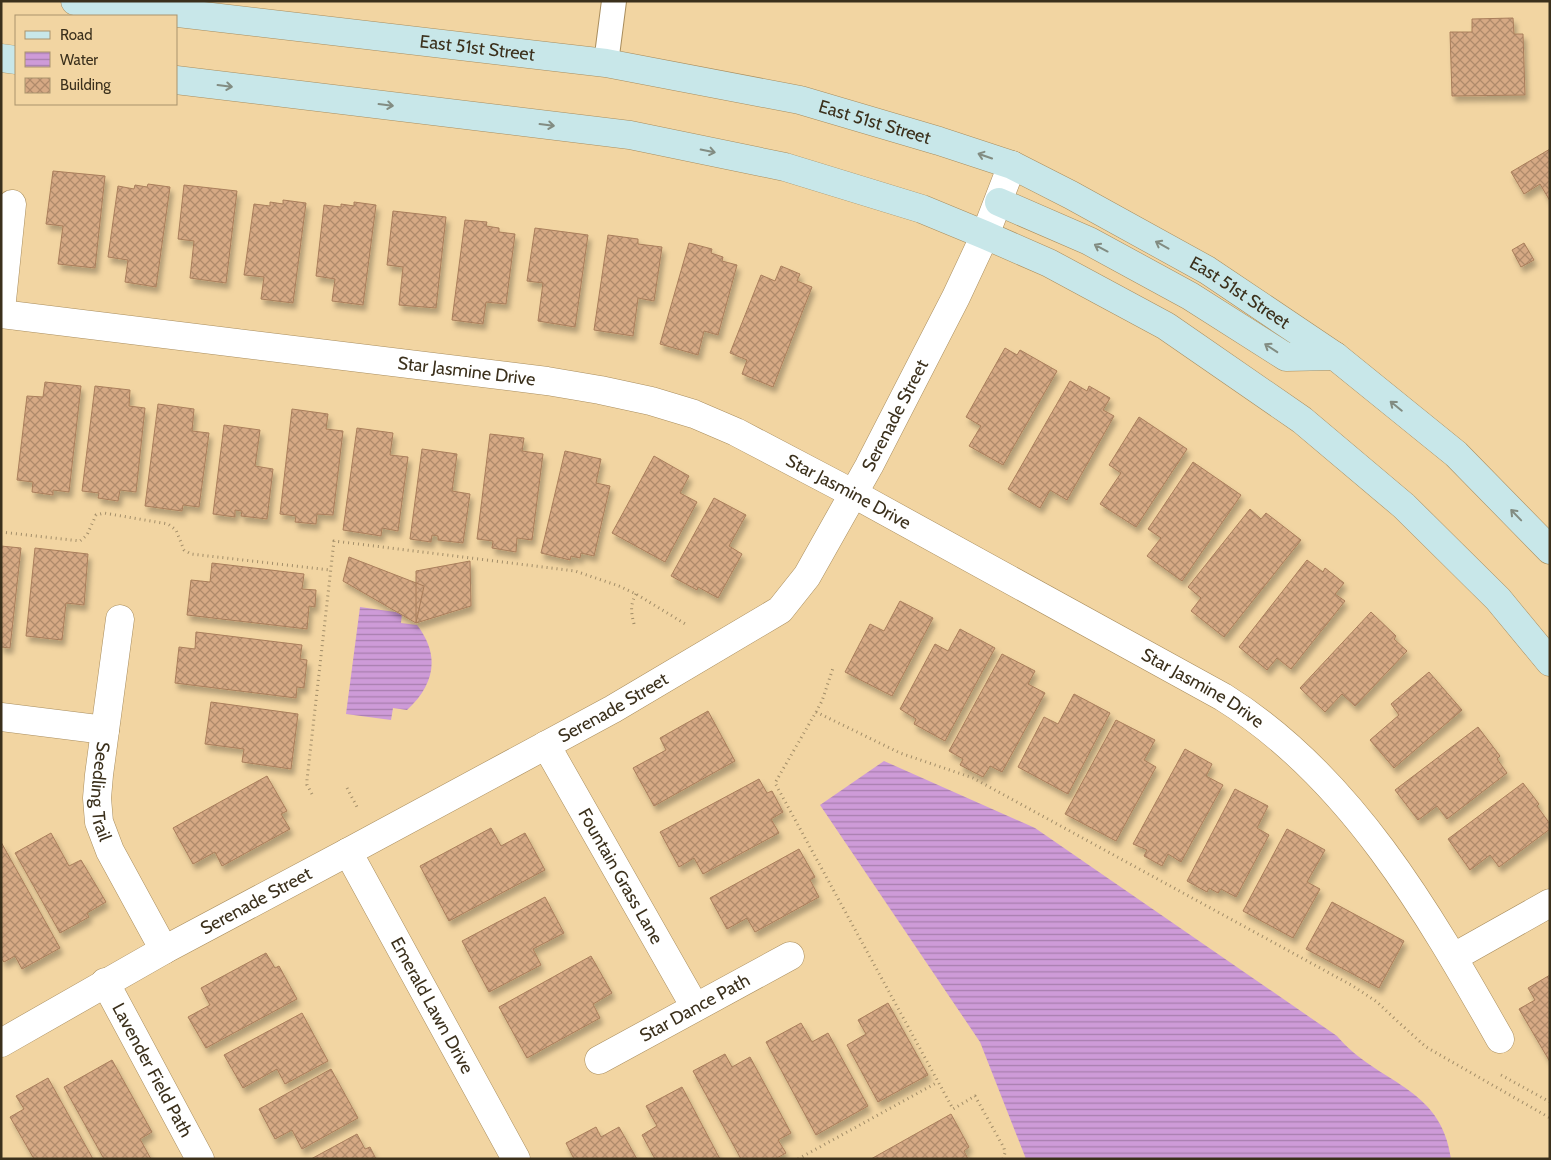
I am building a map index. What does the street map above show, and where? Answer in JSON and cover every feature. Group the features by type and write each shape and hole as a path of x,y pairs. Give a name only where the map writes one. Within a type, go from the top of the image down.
{"street":[{"name":"East 51st Street","path":"75,1 606,64 800,100 940,141 1012,165 1208,270 1334,356 1456,454 1550,550"},
{"path":"1,58 15,60"},
{"path":"178,80 630,135 785,167 922,209 985,235 1049,263 1166,326 1302,420 1404,506 1498,599 1550,662"},
{"name":"Serenade Street","path":"1,1043 105,982 613,709 780,610 807,576 854,494 956,298 999,202 1012,165"},
{"path":"999,202 1089,241 1190,296 1286,357 1334,356"},
{"path":"1,310 12,204"},
{"name":"Star Jasmine Drive","path":"1,314 547,381 600,390 652,402 694,414 736,432 854,494 1223,697 1278,735 1314,768 1365,828 1409,887 1454,957 1500,1039"},
{"name":"Seedling Trail","path":"120,619 97,798 99,822 110,851 164,950"},
{"path":"1,717 105,730"},
{"name":"Fountain Grass Lane","path":"546,745 695,1007"},
{"name":"Emerald Lawn Drive","path":"348,852 516,1159"},
{"path":"1454,957 1550,903"},
{"name":"Star Dance Path","path":"599,1060 790,956"},
{"name":"Lavender Field Path","path":"105,982 200,1159"}],"lane":[{"path":"606,64 614,1"}],"path":[{"path":"1,532 80,541 87,536 96,515 111,514 168,524 176,530 184,550 191,554 330,570"},
{"path":"312,794 307,785 307,780 334,541 575,571 636,594 657,605 694,630"},
{"path":"634,624 631,605 636,594"},
{"path":"833,668 822,701 775,783 953,1109 974,1096 1004,1148 1003,1159"},
{"path":"816,712 900,753 974,778 1367,994 1426,1047 1550,1118"},
{"path":"347,788 359,811"},
{"path":"1478,1076 1480,1072"},
{"path":"1496,1072 1550,1102"},
{"path":"798,1159 938,1082"}],"water":[{"path":"360,607 402,613 401,623 417,625 425,637 429,648 432,659 431,670 423,691 407,710 393,708 391,720 346,714"},
{"path":"884,761 1035,828 1337,1036 1370,1065 1421,1100 1435,1115 1445,1134 1451,1159 1026,1159 980,1042 820,805"}],"building":[{"path":"1513,18 1514,34 1523,34 1525,95 1452,96 1450,32 1472,32 1472,19"},
{"path":"1550,149 1550,201 1540,184 1524,194 1511,172"},
{"path":"53,171 105,176 95,268 58,264 63,226 46,224"},
{"path":"148,184 170,187 156,287 125,282 128,260 108,257 118,186 134,189 135,185 147,187"},
{"path":"184,185 237,191 226,283 190,278 194,241 178,239"},
{"path":"283,200 306,203 293,303 261,299 264,277 244,275 254,204 270,206 270,202 283,204"},
{"path":"354,202 376,205 363,305 332,301 335,279 316,276 324,205 341,207 341,204 354,206"},
{"path":"393,211 446,217 436,308 399,305 403,267 387,265"},
{"path":"465,220 487,222 486,226 499,228 499,232 515,234 506,304 486,302 483,324 452,320"},
{"path":"535,228 588,235 575,327 538,321 543,283 527,281"},
{"path":"608,235 638,239 638,244 662,247 654,301 638,298 633,336 594,330"},
{"path":"689,243 712,249 711,253 723,257 722,261 737,265 718,335 704,331 698,355 660,344"},
{"path":"1524,243 1534,260 1521,267 1512,250"},
{"path":"781,266 800,274 797,281 812,287 773,387 742,374 747,360 730,353 761,275 775,281"},
{"path":"1005,348 1017,355 1020,350 1057,371 1003,465 969,446 981,426 966,417"},
{"path":"1070,381 1087,391 1089,386 1110,398 1103,410 1114,416 1067,500 1050,490 1040,508 1008,489"},
{"path":"45,382 81,386 69,492 53,490 53,495 32,492 33,482 17,480 27,396 43,397"},
{"path":"95,386 130,390 129,406 145,408 136,492 120,490 118,501 98,498 99,493 82,491"},
{"path":"158,404 194,409 192,431 209,433 199,507 183,505 182,511 145,506"},
{"path":"292,409 328,414 326,429 343,431 333,515 317,514 316,524 295,522 296,516 280,514"},
{"path":"1139,417 1187,449 1136,527 1100,504 1121,473 1109,465"},
{"path":"224,425 260,430 255,466 273,469 267,519 241,516 242,511 235,510 235,517 213,514"},
{"path":"357,428 393,433 390,455 408,457 398,531 382,528 381,536 343,530"},
{"path":"490,434 524,438 522,451 543,454 532,540 517,538 516,552 492,548 493,541 477,539"},
{"path":"422,449 457,454 452,491 470,494 463,543 438,540 438,536 432,535 431,542 410,539"},
{"path":"565,451 601,459 596,483 610,486 594,556 581,553 580,558 571,556 570,560 541,553"},
{"path":"654,456 689,476 680,493 697,502 665,562 612,533"},
{"path":"1193,462 1241,495 1182,581 1147,556 1161,538 1148,529"},
{"path":"714,498 746,515 729,546 742,554 718,598 698,587 697,590 671,576"},
{"path":"1250,509 1261,519 1266,513 1301,540 1224,637 1191,611 1201,598 1188,587"},
{"path":"1,546 21,548 10,648 1,647"},
{"path":"35,548 88,554 84,605 66,603 62,640 26,636"},
{"path":"349,557 424,586 416,623 343,581"},
{"path":"1307,560 1323,572 1325,568 1344,583 1335,594 1345,601 1291,669 1277,658 1267,670 1239,647"},
{"path":"470,561 471,606 416,623 416,571"},
{"path":"212,563 304,574 302,589 316,590 315,607 309,606 307,629 187,615 191,580 210,582"},
{"path":"900,601 933,618 892,696 845,672 870,624 884,631"},
{"path":"1371,612 1396,636 1394,639 1407,651 1355,706 1342,694 1325,712 1300,688"},
{"path":"960,629 995,648 945,741 914,724 916,719 900,709 935,644 948,651"},
{"path":"196,632 302,645 300,659 307,660 304,688 297,687 296,698 175,683 179,647 195,649"},
{"path":"1002,654 1035,671 1028,684 1045,693 1002,772 990,766 983,777 960,765 963,759 949,751"},
{"path":"1429,672 1462,710 1394,768 1370,740 1399,715 1391,704"},
{"path":"1074,694 1110,713 1068,794 1018,767 1044,717 1058,724"},
{"path":"211,702 298,714 291,769 242,762 244,749 205,744"},
{"path":"708,711 735,761 654,806 633,768 666,750 660,738"},
{"path":"1116,720 1155,740 1144,760 1156,767 1116,841 1065,814"},
{"path":"1478,727 1500,756 1497,759 1507,773 1447,819 1437,806 1418,820 1395,790"},
{"path":"1185,749 1212,764 1206,776 1223,785 1181,862 1168,854 1162,866 1144,856 1147,850 1133,844"},
{"path":"267,776 287,811 281,814 290,829 222,866 215,852 193,864 173,828"},
{"path":"759,779 767,793 772,791 783,812 771,819 779,833 703,874 694,858 679,867 660,832"},
{"path":"1523,783 1539,804 1537,806 1550,824 1550,829 1499,867 1490,855 1470,870 1448,839"},
{"path":"1235,789 1268,806 1257,828 1269,835 1236,897 1221,889 1218,893 1209,888 1207,892 1187,881"},
{"path":"491,828 501,846 525,833 545,870 449,921 420,866"},
{"path":"1287,829 1325,850 1307,882 1320,889 1293,938 1243,911"},
{"path":"51,833 69,866 81,860 106,902 87,913 89,917 60,933 15,853"},
{"path":"1,842 60,948 22,969 15,956 4,962 1,958"},
{"path":"799,849 815,877 810,880 819,897 755,932 747,918 727,929 710,898"},
{"path":"545,897 564,933 533,949 541,965 489,992 462,941"},
{"path":"1332,902 1404,941 1379,988 1306,949"},
{"path":"266,953 275,968 279,966 297,999 206,1048 188,1017 210,1005 201,988"},
{"path":"591,956 612,993 593,1004 600,1018 527,1058 499,1007"},
{"path":"1550,975 1550,1062 1519,1009 1535,1000 1528,988"},
{"path":"888,1003 928,1075 878,1102 847,1045 866,1034 858,1020"},
{"path":"302,1013 328,1061 285,1084 277,1069 243,1088 224,1055"},
{"path":"801,1023 812,1042 828,1033 868,1106 816,1135 766,1042"},
{"path":"725,1054 732,1067 750,1057 791,1133 778,1140 786,1153 775,1159 741,1159 693,1071"},
{"path":"112,1060 152,1132 140,1139 151,1159 104,1159 64,1087"},
{"path":"331,1069 358,1118 302,1149 292,1130 275,1139 259,1109"},
{"path":"48,1078 93,1159 34,1159 10,1117 24,1109 16,1096"},
{"path":"682,1087 720,1159 655,1159 642,1135 657,1126 646,1106"},
{"path":"951,1114 969,1147 964,1151 968,1159 871,1159"},
{"path":"596,1127 601,1137 619,1127 637,1159 574,1159 566,1143"},
{"path":"357,1134 365,1149 370,1147 376,1159 311,1159"}]}
